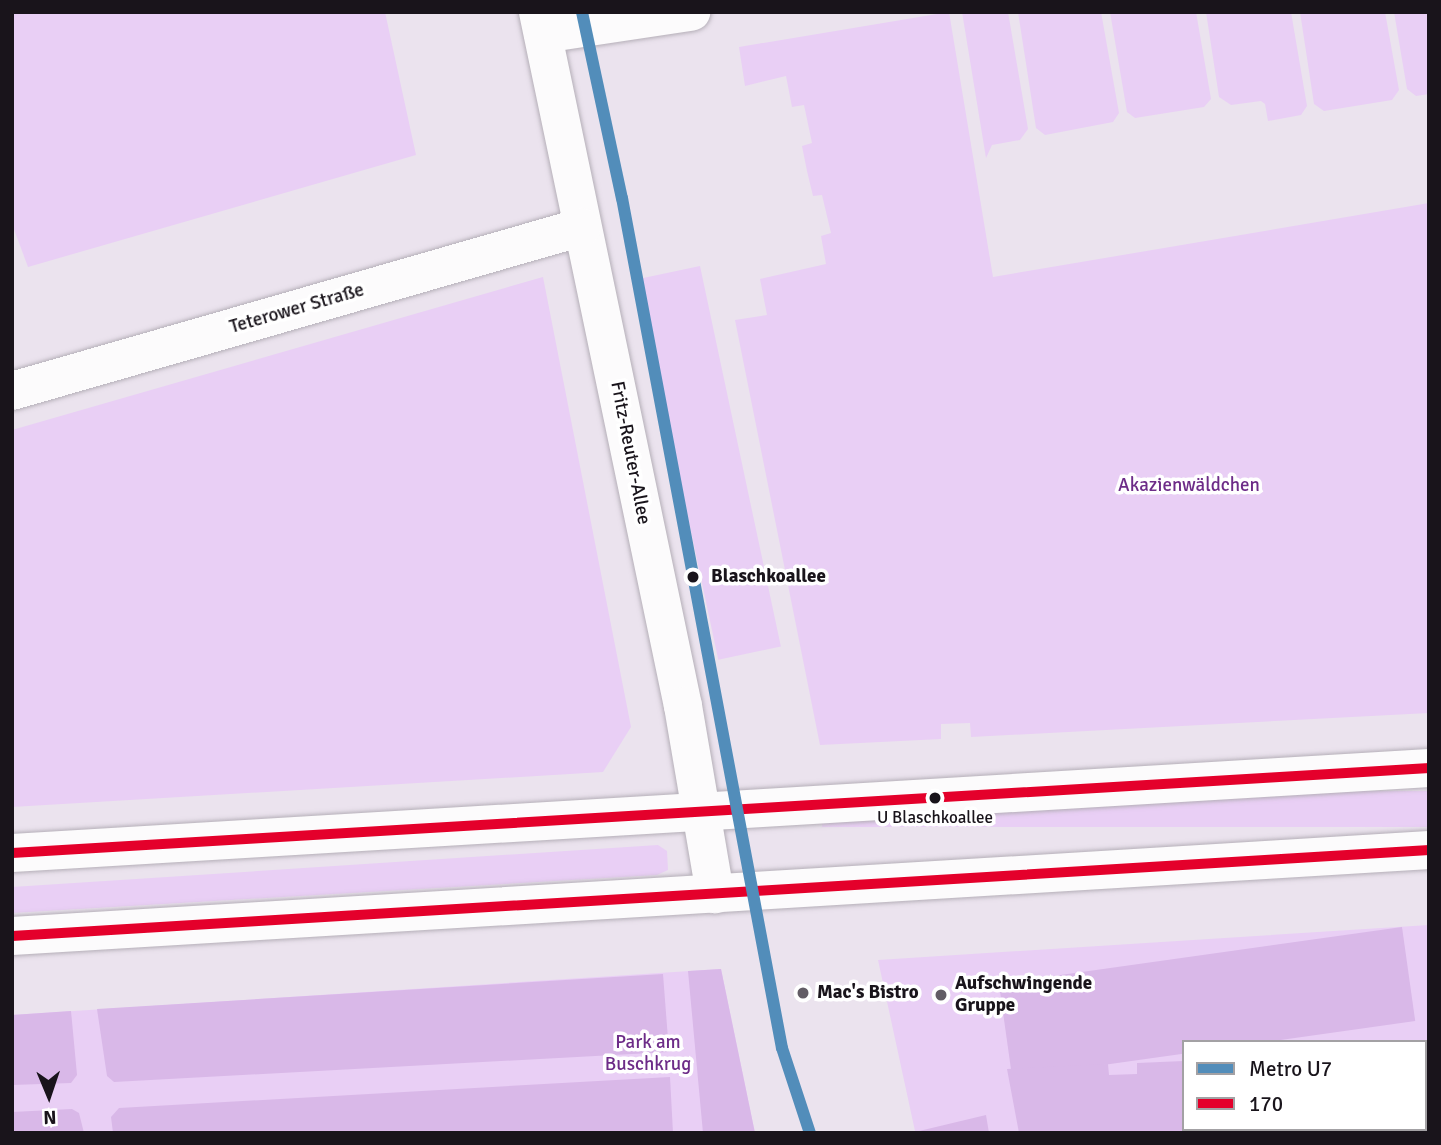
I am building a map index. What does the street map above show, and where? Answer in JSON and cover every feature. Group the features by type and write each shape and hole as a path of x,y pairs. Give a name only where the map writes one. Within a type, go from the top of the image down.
{"main road":[{"path":"541,23 691,12"},
{"name":"Fritz-Reuter-Allee","path":"541,23 683,706 715,894"},
{"name":"Teterower Straße","path":"12,391 582,227"},
{"path":"12,853 1429,768"},
{"path":"12,936 1429,850"}],"green space":[{"path":"12,12 385,12 416,155 28,267 12,224"},
{"name":"Akazienwäldchen","path":"949,12 993,277 1429,203 1429,713 971,737 970,723 941,724 941,739 820,745 735,320 767,315 760,279 826,264 821,236 831,233 822,195 813,196 807,171 802,146 812,143 804,105 792,107 786,76 745,86 739,47"},
{"path":"962,12 1008,12 1028,129 1020,140 992,145 986,158"},
{"path":"1018,12 1101,12 1119,113 1113,122 1045,135 1036,128"},
{"path":"1110,12 1196,12 1211,99 1204,107 1135,118 1127,112"},
{"path":"1206,12 1291,12 1307,106 1301,115 1268,121 1265,104 1261,101 1231,105 1219,97"},
{"path":"1300,12 1385,12 1399,90 1392,100 1324,111 1314,104"},
{"path":"1394,12 1429,12 1429,94 1416,96 1407,89"},
{"path":"700,266 781,646 718,660 637,279"},
{"path":"543,277 631,727 603,772 12,807 12,430"},
{"path":"822,791 1429,791 1429,827 822,827"},
{"path":"658,845 667,851 668,870 657,875 12,913 12,887"},
{"path":"1429,925 1429,1133 911,1133 915,1131 878,960"},
{"name":"Park am Buschkrug","path":"721,969 755,1133 12,1133 12,1015"}],"shaded area":[{"path":"1402,927 1415,1021 1281,1040 1182,1040 1182,1054 1012,1078 999,984"},
{"path":"721,969 755,1133 703,1133 688,971"},
{"path":"663,974 669,1052 114,1082 107,1076 97,1009"},
{"path":"71,1011 77,1075 71,1083 12,1085 12,1015"},
{"path":"1182,1061 1182,1131 1427,1131 1427,1114 1429,1133 1019,1133 1007,1069 1108,1064 1109,1075 1137,1074 1137,1063"},
{"path":"670,1077 673,1133 113,1133 111,1117 119,1108"},
{"path":"72,1109 79,1113 84,1133 12,1133 12,1112"},
{"path":"986,1115 989,1133 911,1133 915,1132"}],"metro line":[{"name":"U7","path":"582,12 622,198 782,1048 810,1133"}],"transit line":[{"name":"170","path":"12,853 1429,768"},
{"name":"170","path":"12,936 1429,850"}],"place":[{"name":"Blaschkoallee","path":"693,577"},
{"name":"U Blaschkoallee","path":"935,798"},
{"name":"Mac's Bistro","path":"803,993"},
{"name":"Aufschwingende Gruppe","path":"941,995"}]}
